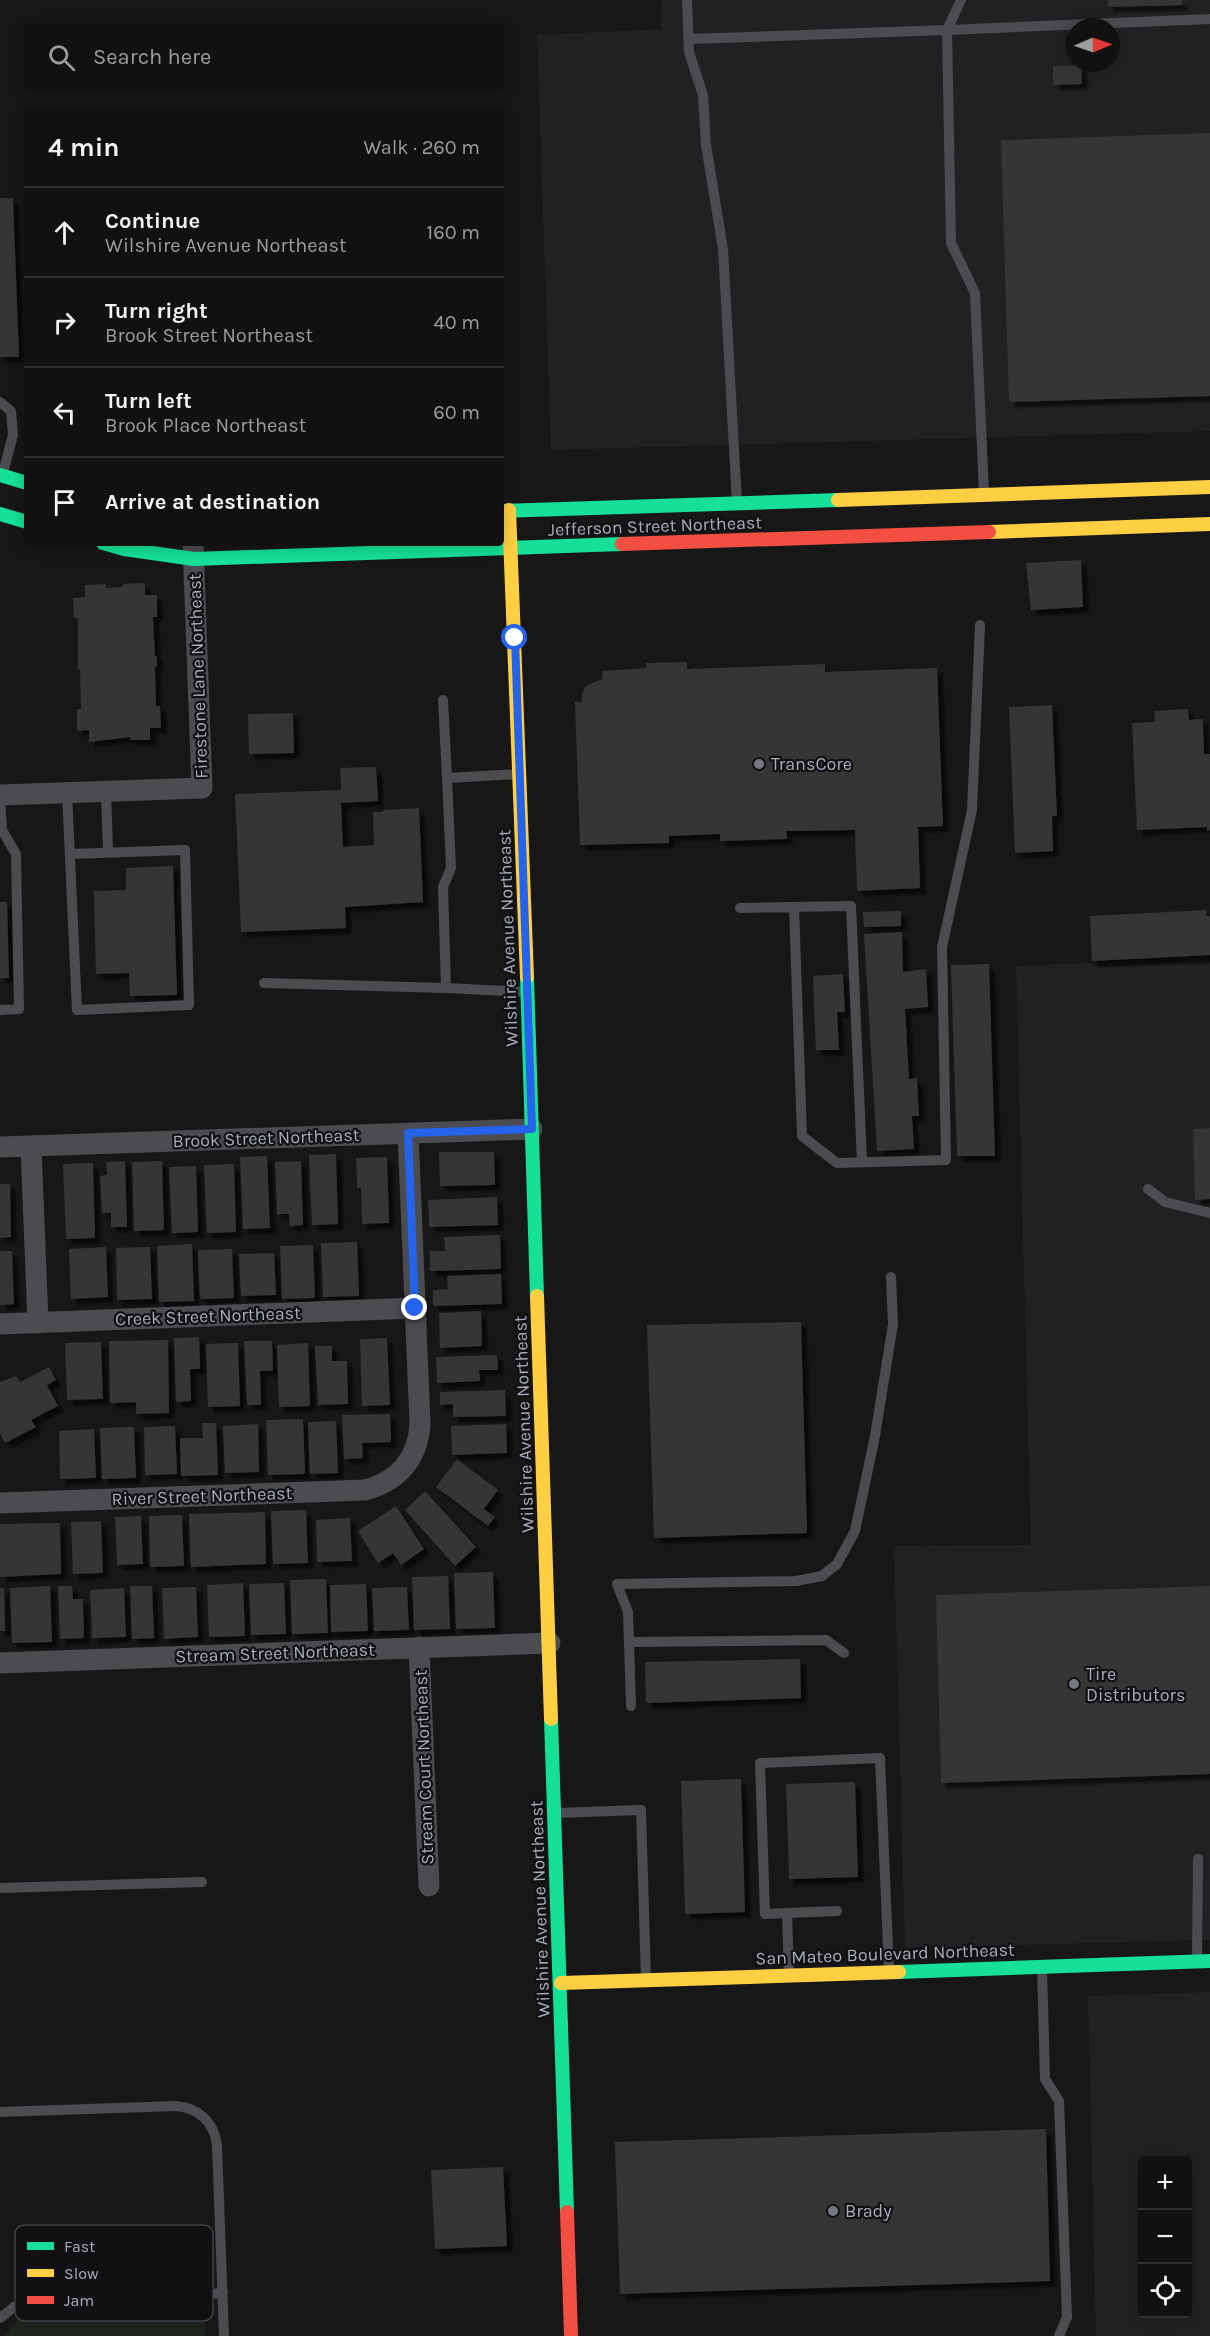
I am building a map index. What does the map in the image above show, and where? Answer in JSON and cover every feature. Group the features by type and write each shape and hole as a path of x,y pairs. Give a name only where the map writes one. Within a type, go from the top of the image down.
{"street":[{"path":"1,476 24,482"},
{"name":"Jefferson Street Northeast","path":"505,511 1210,487"},
{"name":"Wilshire Avenue Northeast","path":"505,511 512,549 572,2336"},
{"path":"0,514 24,521"},
{"name":"Jefferson Street Northeast","path":"114,546 124,549 193,551 512,549 1210,524"},
{"name":"Firestone Lane Northeast","path":"0,796 202,788 193,551"},
{"name":"Brook Street Northeast","path":"0,1147 532,1129"},
{"path":"408,1133 415,1308"},
{"path":"31,1146 38,1323"},
{"name":"Creek Street Northeast","path":"0,1324 415,1308"},
{"name":"River Street Northeast","path":"0,1503 365,1490 389,1481 412,1457 419,1438 415,1308"},
{"name":"Stream Street Northeast","path":"0,1663 549,1643"},
{"name":"Stream Court Northeast","path":"419,1647 429,1886"},
{"name":"San Mateo Boulevard Northeast","path":"561,1983 1203,1961"}],"lane":[{"path":"687,0 689,52 703,96 706,145 723,249 737,504"},
{"path":"961,0 947,30 951,243 975,293 985,496"},
{"path":"689,39 1210,20"},
{"path":"0,402 11,411 12,435 1,476"},
{"path":"794,907 802,1136 837,1162 946,1160 942,947 972,810 980,625"},
{"path":"443,700 451,868 443,887 446,987"},
{"path":"447,778 520,774"},
{"path":"106,792 108,852"},
{"path":"67,793 77,1010 189,1005 185,850 70,854"},
{"path":"0,796 1,830 16,854 19,1009 0,1010"},
{"path":"740,908 851,906 862,1162"},
{"path":"264,983 446,987 527,992"},
{"path":"1148,1189 1165,1202 1210,1213"},
{"path":"631,1706 627,1612 617,1584 796,1581 822,1576 837,1564 855,1531 875,1437 893,1324 891,1276"},
{"path":"629,1642 826,1640 844,1653"},
{"path":"837,1911 765,1914 760,1763 880,1758 889,1972"},
{"path":"555,1813 640,1810 646,1980"},
{"path":"1197,1859 1203,1961"},
{"path":"0,1888 202,1882"},
{"path":"787,1913 789,1975"},
{"path":"1042,1967 1045,2079 1059,2101 1067,2317 1059,2336"},
{"path":"0,2112 176,2106 201,2114 213,2128 218,2145 224,2336"},
{"path":"213,2293 223,2293"},
{"path":"0,2318 15,2307"}],"shaded area":[{"path":"662,0 1210,0 1210,431 551,450 537,35 661,29"},
{"path":"1090,963 1095,967 1210,964 1210,1940 905,1948 894,1546 1031,1545 1016,966"},
{"path":"1210,1992 1210,2336 1096,2336 1088,1996"},
{"path":"201,2321 205,2325 205,2336 4,2336 16,2322"}],"building":[{"path":"1108,0 1182,0 1182,5 1108,7"},
{"path":"1053,66 1066,66 1066,72 1081,72 1082,84 1053,85"},
{"path":"1210,133 1210,396 1009,402 1001,140"},
{"path":"0,198 13,198 19,357 0,357"},
{"path":"1081,560 1083,607 1031,610 1026,563"},
{"path":"145,583 145,595 157,595 157,617 153,617 155,656 157,656 156,706 160,706 161,728 150,728 150,740 130,740 130,737 89,742 89,730 77,731 77,709 81,709 80,669 78,669 78,618 74,618 73,598 85,597 85,585 106,584 106,588 123,587 123,584"},
{"name":"TransCore","path":"687,662 687,669 825,664 825,672 937,668 943,826 918,827 920,888 857,891 855,830 786,831 787,839 720,841 720,834 669,836 669,843 580,845 575,702 582,702 582,694 586,686 602,679 602,671 646,668 646,663"},
{"path":"1052,705 1057,816 1052,816 1053,851 1015,853 1009,707"},
{"path":"1188,709 1189,720 1203,719 1204,754 1210,754 1210,830 1207,831 1207,827 1137,830 1132,723 1155,722 1154,711"},
{"path":"293,713 294,753 249,754 248,714"},
{"path":"376,767 378,801 341,803 343,847 374,845 373,812 419,808 423,902 345,907 346,928 241,932 235,794 341,790 340,768"},
{"path":"173,866 177,995 130,996 129,973 96,974 94,891 126,890 126,868"},
{"path":"0,902 7,902 9,978 0,978"},
{"path":"1206,910 1206,916 1210,916 1210,955 1092,961 1090,916"},
{"path":"901,911 901,926 864,927 863,912"},
{"path":"902,932 903,972 926,969 928,1007 905,1009 909,1079 917,1078 919,1116 912,1116 914,1149 877,1151 864,934"},
{"path":"989,964 995,1156 957,1156 951,965"},
{"path":"843,974 845,1012 837,1012 839,1050 816,1050 813,976"},
{"path":"1210,1128 1210,1199 1195,1200 1193,1129"},
{"path":"439,1152 494,1152 495,1185 440,1186"},
{"path":"336,1154 338,1224 312,1225 309,1155"},
{"path":"267,1156 270,1228 243,1229 240,1157"},
{"path":"387,1157 389,1223 362,1224 361,1187 357,1188 356,1158"},
{"path":"125,1161 127,1227 111,1227 111,1213 102,1213 100,1176 107,1175 106,1162"},
{"path":"162,1161 164,1230 134,1231 132,1162"},
{"path":"301,1161 303,1225 290,1226 289,1214 277,1214 275,1162"},
{"path":"93,1163 95,1238 66,1239 63,1164"},
{"path":"234,1164 236,1232 207,1233 204,1165"},
{"path":"196,1166 198,1232 172,1233 169,1167"},
{"path":"0,1184 10,1184 11,1237 0,1238"},
{"path":"497,1197 498,1225 429,1227 428,1200"},
{"path":"500,1235 501,1269 430,1271 430,1251 445,1251 444,1237"},
{"path":"357,1242 359,1296 323,1297 321,1243"},
{"path":"192,1244 194,1301 159,1302 157,1246"},
{"path":"313,1245 315,1298 282,1299 280,1246"},
{"path":"106,1247 108,1297 71,1299 69,1249"},
{"path":"150,1247 152,1299 117,1300 116,1248"},
{"path":"232,1249 234,1298 200,1299 198,1250"},
{"path":"0,1251 12,1251 14,1304 0,1305"},
{"path":"274,1253 276,1295 241,1296 239,1254"},
{"path":"501,1274 502,1304 433,1306 433,1290 448,1289 447,1276"},
{"path":"481,1311 482,1346 440,1348 439,1313"},
{"path":"801,1322 807,1533 654,1538 647,1325"},
{"path":"199,1337 200,1369 190,1369 191,1401 176,1402 174,1338"},
{"path":"387,1338 390,1405 362,1406 360,1339"},
{"path":"168,1340 169,1413 136,1414 136,1402 110,1403 109,1341"},
{"path":"244,1341 272,1341 273,1371 260,1371 261,1405 247,1405"},
{"path":"101,1342 103,1399 67,1400 65,1343"},
{"path":"238,1343 240,1406 208,1407 206,1344"},
{"path":"308,1343 310,1406 279,1407 277,1345"},
{"path":"315,1346 332,1346 332,1361 347,1361 348,1404 318,1405"},
{"path":"497,1355 498,1370 479,1370 480,1381 437,1383 436,1357"},
{"path":"49,1367 56,1380 47,1385 58,1406 31,1420 36,1427 5,1443 0,1433 0,1382 16,1376 20,1382"},
{"path":"505,1390 506,1416 453,1417 453,1404 440,1405 440,1392"},
{"path":"390,1414 391,1442 362,1443 363,1458 344,1459 342,1415"},
{"path":"303,1419 305,1474 268,1475 266,1420"},
{"path":"336,1421 338,1473 310,1474 308,1422"},
{"path":"202,1423 216,1423 218,1475 181,1476 180,1438 203,1438"},
{"path":"258,1424 259,1472 225,1473 223,1426"},
{"path":"506,1424 507,1453 452,1455 451,1426"},
{"path":"175,1426 177,1474 145,1475 144,1427"},
{"path":"134,1427 136,1478 102,1479 100,1428"},
{"path":"94,1429 96,1478 60,1479 59,1431"},
{"path":"457,1459 498,1490 484,1509 495,1517 488,1526 436,1487"},
{"path":"425,1491 476,1547 455,1566 405,1510"},
{"path":"396,1506 424,1549 401,1565 393,1553 378,1563 358,1531"},
{"path":"306,1510 308,1563 273,1564 271,1511"},
{"path":"265,1512 266,1564 191,1567 189,1514"},
{"path":"182,1515 184,1566 150,1567 149,1516"},
{"path":"141,1516 143,1564 117,1565 115,1517"},
{"path":"350,1518 352,1561 317,1562 316,1520"},
{"path":"101,1521 103,1573 73,1574 71,1522"},
{"path":"60,1523 61,1574 0,1577 0,1524"},
{"path":"493,1572 495,1628 456,1629 454,1573"},
{"path":"448,1576 450,1629 414,1630 412,1577"},
{"path":"326,1579 328,1633 292,1634 290,1580"},
{"path":"243,1583 245,1636 209,1637 207,1585"},
{"path":"284,1583 286,1634 251,1635 249,1584"},
{"path":"366,1584 368,1631 331,1632 330,1585"},
{"path":"50,1586 52,1642 12,1643 10,1588"},
{"path":"58,1586 72,1586 73,1599 83,1599 84,1638 60,1639"},
{"path":"130,1586 152,1586 154,1638 132,1639"},
{"name":"Tire Distributors","path":"1210,1586 1210,1774 941,1783 936,1595"},
{"path":"196,1587 198,1637 164,1639 162,1588"},
{"path":"407,1587 409,1630 374,1631 372,1588"},
{"path":"0,1588 4,1588 5,1631 0,1631"},
{"path":"124,1588 126,1637 92,1638 90,1590"},
{"path":"800,1659 801,1698 646,1703 645,1662"},
{"path":"741,1779 745,1912 685,1914 681,1781"},
{"path":"855,1782 858,1877 789,1879 786,1784"},
{"name":"Brady","path":"1046,2129 1050,2281 620,2294 615,2142"},
{"path":"503,2167 507,2246 435,2249 431,2170"}],"traffic: fast":[{"path":"0,475 24,482"},
{"path":"504,511 838,500"},
{"path":"0,514 24,521"},
{"path":"114,546 194,559 622,544"},
{"path":"527,977 537,1296"},
{"path":"551,1719 567,2212"},
{"path":"899,1972 1210,1961"}],"traffic: slow":[{"path":"838,500 1210,487"},
{"path":"509,510 527,977"},
{"path":"989,532 1210,524"},
{"path":"537,1296 551,1719"},
{"path":"561,1983 899,1972"}],"traffic: jam":[{"path":"622,544 989,532"},
{"path":"567,2212 571,2336"}],"place":[{"name":"TransCore","path":"759,764"},
{"name":"Tire Distributors","path":"1074,1684"},
{"name":"Brady","path":"833,2211"}],"route":[{"path":"415,1308 408,1133 532,1129 515,638"}]}
